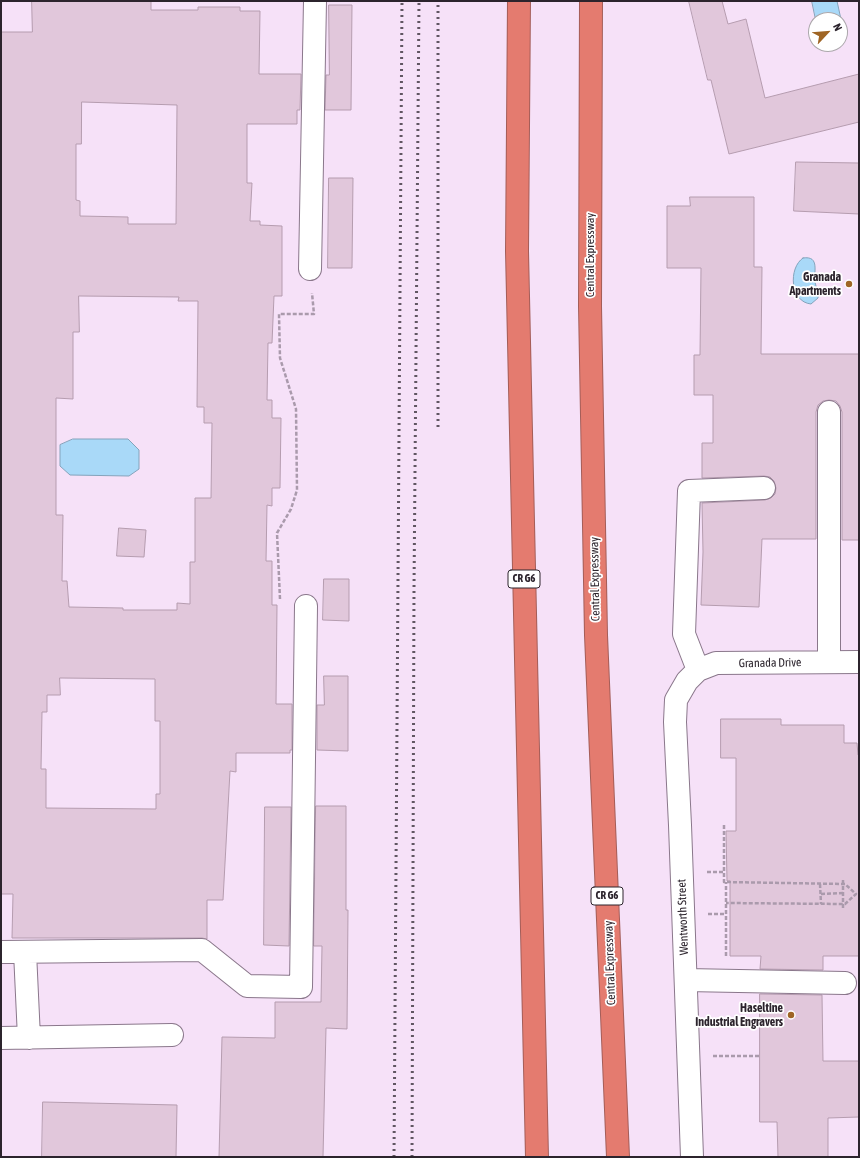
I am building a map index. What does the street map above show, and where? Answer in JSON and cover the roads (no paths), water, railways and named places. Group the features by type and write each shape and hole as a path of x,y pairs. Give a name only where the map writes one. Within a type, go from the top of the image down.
{"highway":[{"name":"CR G6","path":"519,1 516,251 537,1157"},
{"name":"Central Expressway","path":"591,1 590,306 596,627 618,1157"}],"street":[{"path":"310,269 315,1"},
{"path":"829,412 829,662"},
{"path":"692,676 684,634 689,491 764,488"},
{"path":"1,952 202,950 247,986 301,987 306,606"},
{"name":"Granada Drive","path":"692,676 716,664 859,662"},
{"name":"Wentworth Street","path":"692,676 676,700 675,722 692,1157"},
{"path":"25,952 29,1038"},
{"path":"686,980 845,983"},
{"path":"1,1038 172,1035"}],"water":[{"path":"812,1 837,1 839,12 814,12"},
{"path":"803,258 812,259 815,266 815,284 818,298 811,304 804,302 795,291 793,276 798,263"},
{"path":"73,439 128,439 139,450 139,469 129,476 70,475 60,466 60,445"}],"railway":[{"path":"394,1157 402,1"},
{"path":"412,1157 414,589 419,1"},
{"path":"438,1 438,427"}],"place":[{"name":"Granada Apartments","path":"849,284"},
{"name":"Haseltine Industrial Engravers","path":"791,1015"}]}
